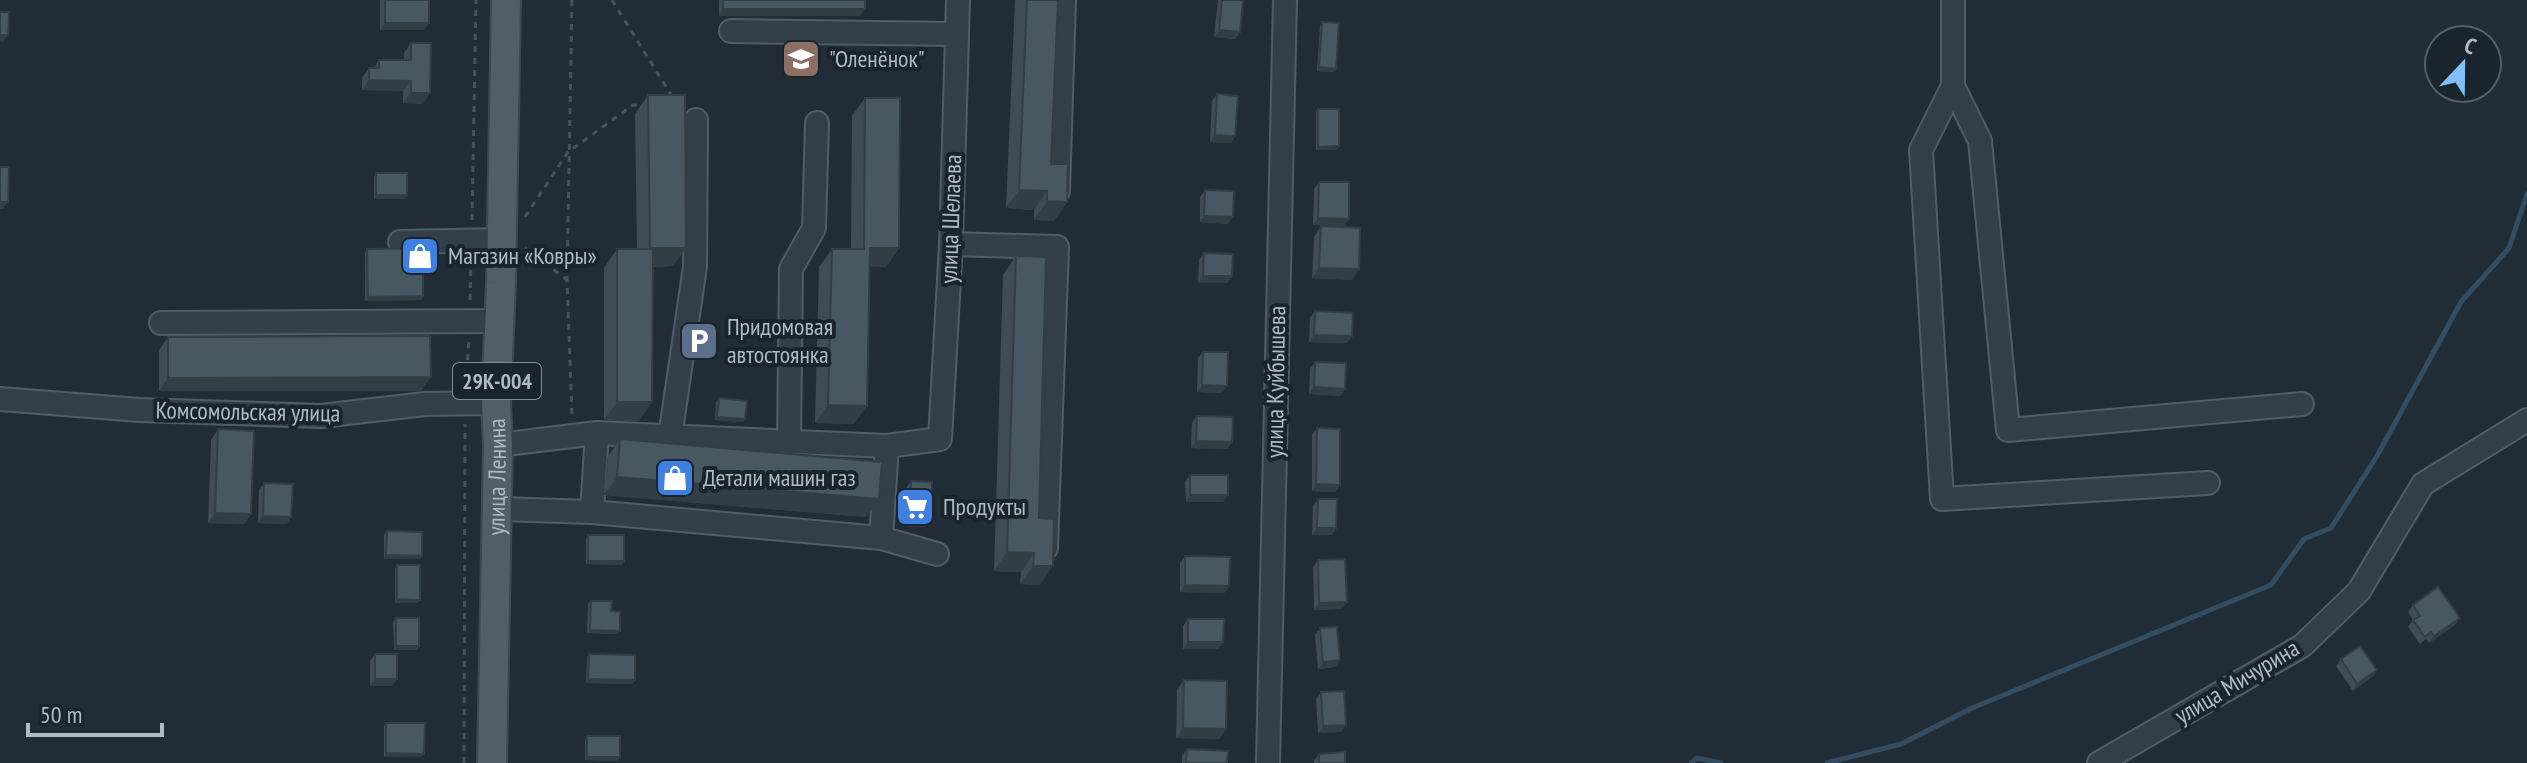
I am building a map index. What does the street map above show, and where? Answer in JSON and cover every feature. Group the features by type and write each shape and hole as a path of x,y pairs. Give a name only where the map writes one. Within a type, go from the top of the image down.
{"main road":[{"name":"улица Ленина","path":"492,763 498,445 496,403 500,321 515,240 506,0"}],"street":[{"name":"улица Шелаева","path":"887,446 940,439 951,244 958,0"},
{"path":"1058,191 1064,0"},
{"name":"улица Куйбышева","path":"1268,763 1285,0"},
{"path":"1953,0 1953,86 1980,141 2008,430 2302,404"},
{"path":"731,31 956,34"},
{"path":"1953,86 1921,150 1942,499 2208,483"},
{"path":"670,437 695,267 696,120"},
{"path":"789,442 791,269 814,228 817,123"},
{"path":"400,242 515,240"},
{"path":"951,244 1057,247 1046,551"},
{"path":"161,323 500,321"},
{"name":"Комсомольская улица","path":"0,399 139,410 321,416 425,404 496,403"},
{"name":"улица Мичурина","path":"2099,763 2302,646 2359,591 2423,484 2527,420"},
{"path":"592,512 597,433"},
{"path":"498,445 597,433 887,446 881,538"},
{"path":"497,509 592,512 881,538 937,554"}],"path":[{"path":"464,763 465,404 470,322 476,0"},
{"path":"572,0 567,280 573,437"},
{"path":"612,0 677,106 696,120"},
{"path":"567,280 515,240 568,152 633,105 648,105"}],"building":[{"path":"385,0 429,0 429,23 385,23"},
{"path":"723,0 865,0 865,9 723,9"},
{"path":"1027,0 1058,0 1051,164 1068,164 1067,202 1047,201 1047,191 1019,190"},
{"path":"1222,0 1243,0 1240,32 1219,30"},
{"path":"0,12 9,12 8,35 0,35"},
{"path":"1322,22 1339,23 1336,69 1319,67"},
{"path":"411,43 431,43 430,93 411,93 411,81 369,80 369,68 379,68 379,60 411,60"},
{"path":"1217,94 1238,96 1235,136 1215,135"},
{"path":"648,95 685,95 686,248 650,248"},
{"path":"865,98 900,98 899,248 870,248 867,406 828,405 832,249 864,249"},
{"path":"1318,109 1339,109 1339,146 1318,147"},
{"path":"0,167 9,167 8,202 0,202"},
{"path":"376,173 407,173 407,195 376,195"},
{"path":"1319,182 1349,182 1349,219 1318,218"},
{"path":"1205,190 1234,191 1233,217 1204,216"},
{"path":"1321,226 1360,228 1359,269 1319,268"},
{"path":"423,248 423,296 368,297 367,249"},
{"path":"617,249 653,249 652,402 617,402"},
{"path":"1204,253 1233,254 1232,276 1203,276"},
{"path":"1016,256 1046,257 1039,518 1054,519 1053,566 1033,566 1034,553 1007,552"},
{"path":"1315,311 1353,313 1352,336 1314,335"},
{"path":"430,336 431,377 168,378 168,337"},
{"path":"1203,352 1228,352 1227,386 1202,385"},
{"path":"1315,362 1346,363 1345,389 1314,387"},
{"path":"719,398 747,401 745,419 717,417"},
{"path":"1197,416 1233,417 1232,442 1196,441"},
{"path":"1317,428 1340,429 1340,485 1316,484"},
{"path":"218,429 254,431 251,514 215,513"},
{"path":"620,439 882,462 879,499 617,477"},
{"path":"1190,475 1228,475 1228,495 1190,495"},
{"name":"Продукты","path":"911,481 932,482 930,520 909,519"},
{"path":"264,483 293,484 291,517 263,516"},
{"path":"1318,499 1337,499 1336,528 1317,528"},
{"path":"387,531 422,532 422,556 386,555"},
{"path":"588,535 624,535 624,561 588,561"},
{"path":"1185,556 1230,557 1229,586 1185,585"},
{"path":"1345,559 1347,602 1319,603 1318,560"},
{"path":"397,565 420,565 420,600 397,599"},
{"path":"2438,587 2460,618 2434,636 2431,632 2425,637 2413,620 2420,616 2413,605"},
{"path":"591,601 612,601 611,611 620,612 620,631 590,630"},
{"path":"396,618 419,618 419,646 396,646"},
{"path":"1188,619 1224,619 1223,642 1188,642"},
{"path":"1337,627 1340,660 1323,662 1320,628"},
{"path":"2360,646 2377,670 2357,684 2341,659"},
{"path":"375,654 397,654 397,679 375,679"},
{"path":"589,654 635,655 635,680 588,679"},
{"path":"1184,680 1227,681 1226,729 1183,728"},
{"path":"1344,691 1346,725 1323,726 1321,692"},
{"path":"386,723 425,723 424,754 386,753"},
{"path":"587,736 620,736 620,757 587,757"},
{"path":"1187,749 1228,751 1227,763 1186,763"},
{"path":"1345,752 1345,763 1319,763 1319,754"}],"waterway":[{"path":"1827,763 1901,744 1972,708 2271,585 2304,539 2331,528 2377,456 2461,302 2509,248 2527,194"},
{"path":"1691,763 1697,758 1721,763"}],"place":[{"name":"\"Оленёнок\"","path":"801,59"},
{"name":"Магазин «Ковры»","path":"420,256"},
{"name":"Придомовая автостоянка","path":"699,341"},
{"name":"Детали машин газ","path":"675,478"},
{"name":"Продукты","path":"915,507"}]}
